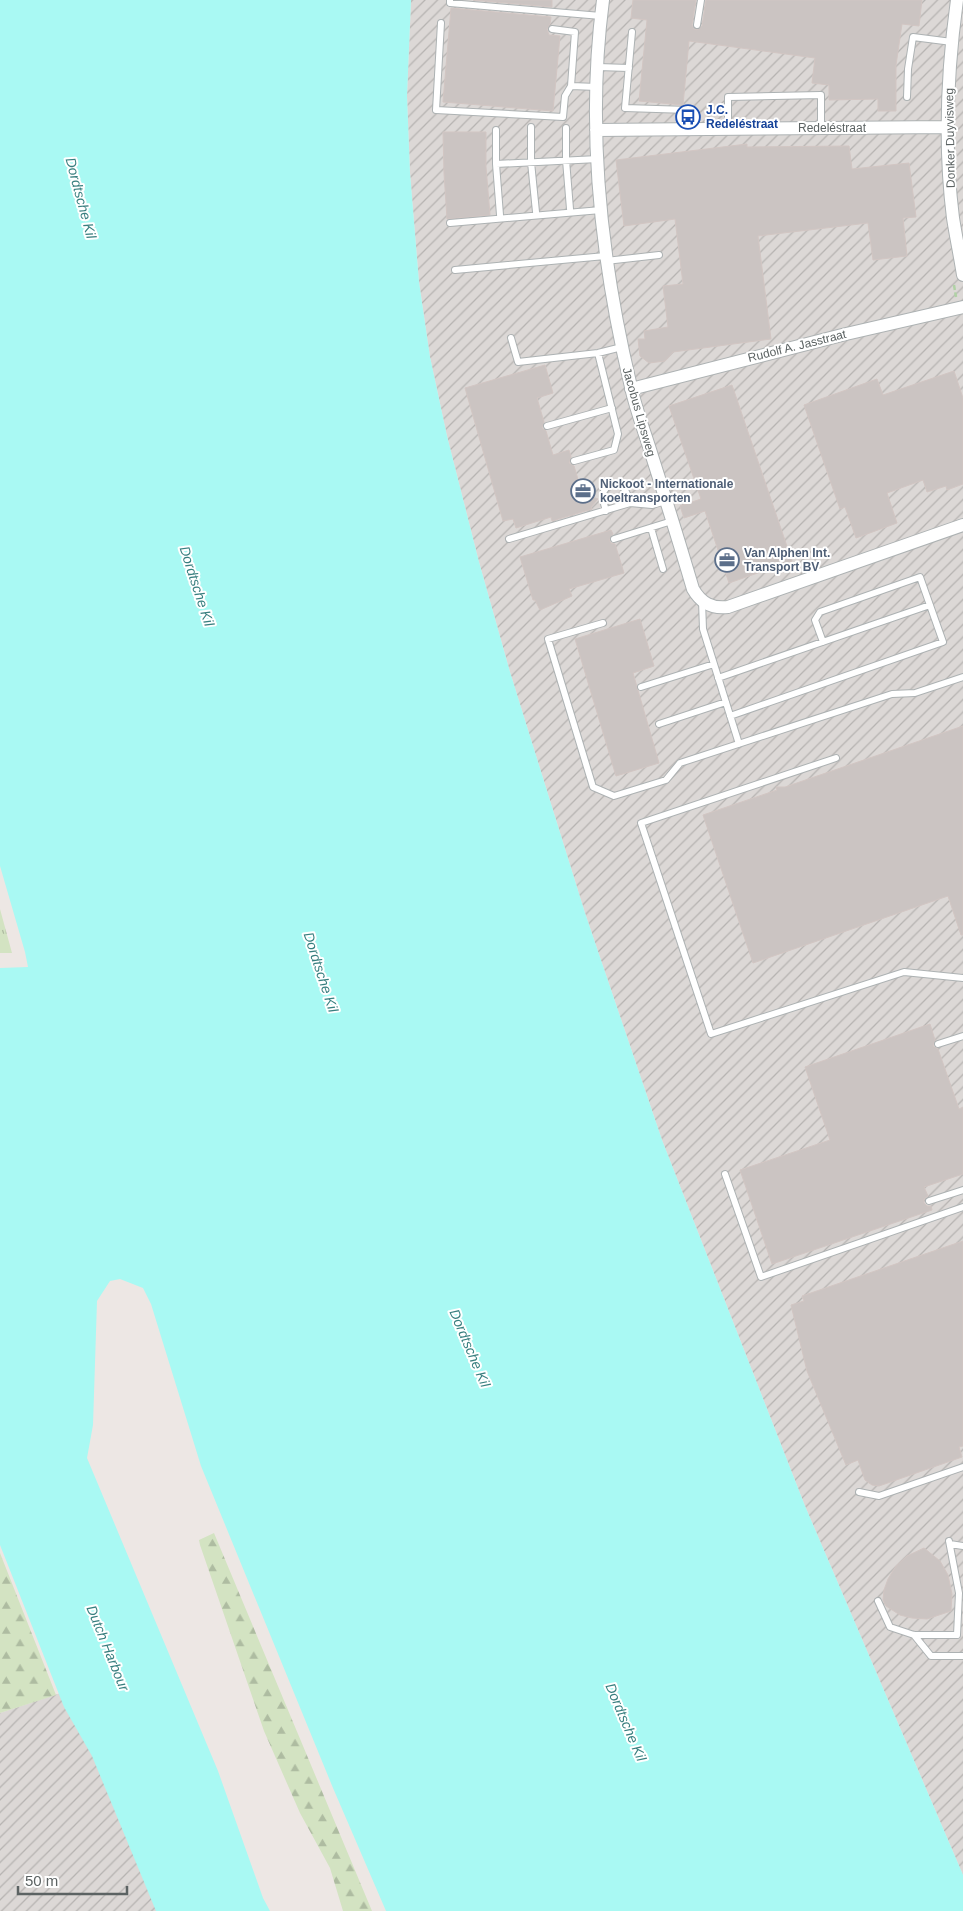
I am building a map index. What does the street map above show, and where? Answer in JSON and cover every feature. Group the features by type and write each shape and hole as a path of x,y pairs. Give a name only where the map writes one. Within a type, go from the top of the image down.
{"street":[{"name":"Jacobus Lipsweg","path":"603,0 596,130 606,258 631,389 693,589 702,601"},
{"name":"Donker Duyvisweg","path":"957,0 952,42 948,127 953,218 963,275"},
{"name":"Redeléstraat","path":"596,130 948,127"},
{"name":"Rudolf A. Jasstraat","path":"631,389 846,334 963,307"},
{"path":"702,601 714,607 728,606 963,525"}],"lane":[{"path":"450,0 450,3 601,16"},
{"path":"697,25 701,0"},
{"path":"440,23 436,110 563,117 564,96 571,86 575,32 552,29"},
{"path":"632,32 625,108 688,110"},
{"path":"907,97 908,69 913,37 952,42"},
{"path":"598,67 628,68"},
{"path":"571,86 597,87"},
{"path":"728,129 728,97 821,95 821,128"},
{"path":"531,127 531,162 536,212"},
{"path":"566,128 566,160 570,209"},
{"path":"496,130 496,164 500,215"},
{"path":"496,164 598,159"},
{"path":"450,223 602,210"},
{"path":"455,270 659,254"},
{"path":"511,338 518,362 598,353 622,347"},
{"path":"574,461 614,450 618,434 598,353"},
{"path":"547,426 612,408"},
{"path":"606,510 602,494 610,484 620,485 624,488 630,503"},
{"path":"509,539 630,503 652,505 666,501"},
{"path":"614,539 672,522"},
{"path":"651,528 663,569"},
{"path":"730,716 943,642 920,576 820,612 815,620 823,642"},
{"path":"702,601 702,629 739,744"},
{"path":"718,678 930,605"},
{"path":"603,623 548,639 593,787 614,796 666,780 680,763 892,694 915,693 963,677"},
{"path":"641,687 714,664"},
{"path":"659,724 726,702"},
{"path":"836,758 641,823 711,1034 904,972 963,978"},
{"path":"938,1044 963,1036"},
{"path":"725,1174 761,1277 963,1207"},
{"path":"929,1201 963,1190"},
{"path":"859,1492 879,1496 963,1467"},
{"path":"878,1601 890,1627 914,1635 957,1635 959,1593 949,1542 963,1546"},
{"path":"914,1635 931,1656 963,1656"}],"shaded area":[{"path":"411,0 963,0 963,1875 805,1506 662,1140 585,913 510,672 479,562 447,436 430,357 419,282 410,173 407,96"},
{"path":"82,1686 171,1911 0,1911 0,1713"}],"green space":[{"path":"0,909 12,953 0,953"},
{"path":"214,1533 372,1911 343,1911 330,1868 300,1813 264,1731 200,1545 199,1540"},
{"path":"0,1553 56,1695 0,1713"}],"water":[{"path":"0,0 411,0 407,96 410,173 419,282 430,357 447,436 479,562 510,672 585,913 662,1140 805,1506 963,1875 963,1911 386,1911 333,1788 201,1466 151,1304 143,1288 120,1279 110,1281 97,1301 93,1425 87,1458 218,1771 263,1898 270,1911 156,1911 92,1756 64,1707 0,1545 0,968 28,967 0,866"}],"building":[{"path":"473,0 552,0 552,7"},
{"path":"633,0 696,0 692,25 697,30 702,26 706,0 922,0 919,26 902,24 896,65 896,111 878,111 878,99 829,100 829,85 812,83 815,58 689,41 683,105 639,101 647,20 631,18"},
{"path":"451,8 551,17 547,29 549,35 560,36 553,111 443,102"},
{"path":"443,132 486,132 486,167 490,215 447,219"},
{"path":"747,144 747,147 849,146 852,169 909,163 916,217 903,218 907,256 873,260 868,223 758,236 771,339 673,352 665,361 649,363 640,356 638,339 645,339 644,331 668,327 663,286 683,284 675,219 624,226 616,160"},
{"path":"545,365 553,393 537,398 544,422 542,428 546,431 553,455 569,450 571,457 569,463 574,466 580,486 584,484 587,495 598,499 591,507 592,509 552,521 551,517 516,528 513,519 503,521 465,388"},
{"path":"954,371 963,398 963,484 947,490 946,486 927,492 923,480 887,493 897,523 856,538 845,507 840,509 804,405 877,379 883,395"},
{"path":"732,385 792,561 729,583 705,511 684,518 680,506 701,499 669,406"},
{"path":"611,530 613,534 609,540 615,544 624,573 569,589 572,596 540,610 535,600 533,600 520,557"},
{"path":"640,619 654,666 633,673 659,763 616,776 575,639"},
{"path":"963,726 963,935 961,935 948,896 753,963 703,815 777,790 776,787 785,787"},
{"path":"930,1024 935,1040 933,1046 938,1049 959,1109 963,1107 963,1174 924,1187 928,1196 924,1199 924,1203 927,1206 931,1206 932,1210 772,1264 740,1170 830,1140 805,1067"},
{"path":"963,1241 963,1446 959,1447 962,1457 879,1486 872,1485 865,1480 858,1460 846,1465 807,1371 791,1305 804,1301 802,1296"},
{"path":"924,1548 940,1561 948,1575 952,1594 951,1611 927,1619 900,1615 886,1606 883,1600 884,1590 896,1566 907,1556"}],"place":[{"name":"J.C. Redeléstraat","path":"688,117"},
{"name":"Nickoot - Internationale koeltransporten","path":"583,491"},
{"name":"Van Alphen Int. Transport BV","path":"727,560"}],"water label":[{"name":"Dordtsche Kil","path":"81,198"},
{"name":"Dordtsche Kil","path":"197,586"},
{"name":"Dordtsche Kil","path":"321,972"},
{"name":"Dordtsche Kil","path":"470,1348"},
{"name":"Dutch Harbour","path":"108,1648"},
{"name":"Dordtsche Kil","path":"626,1722"}]}
